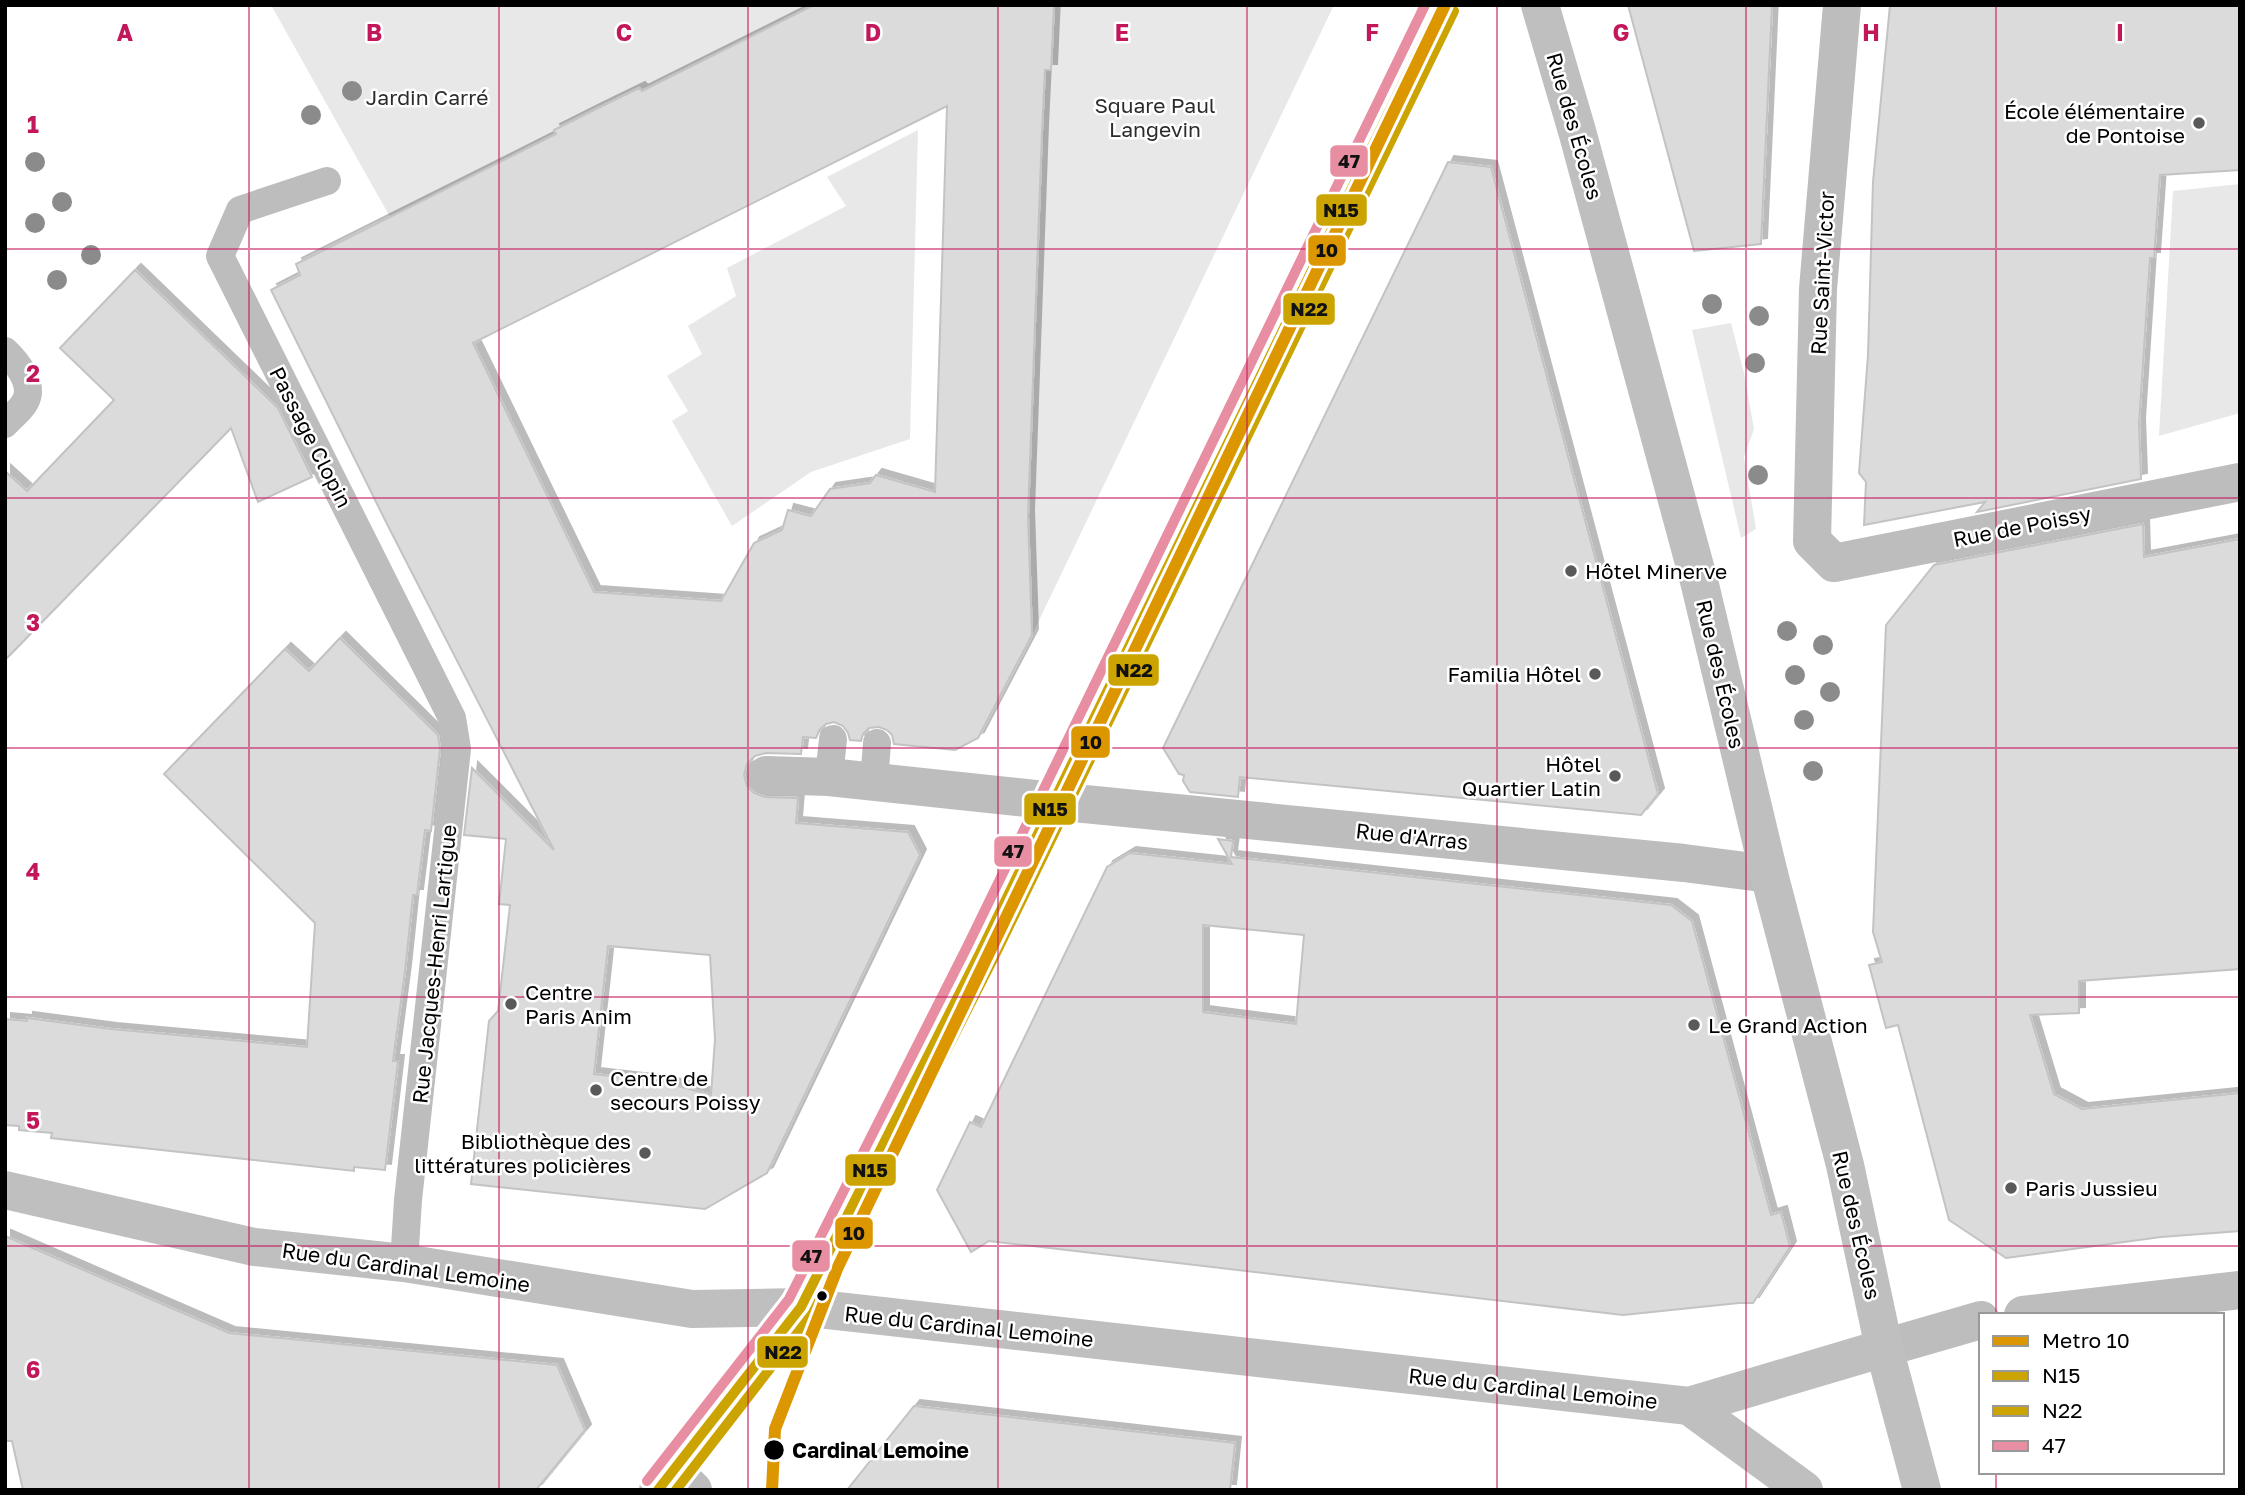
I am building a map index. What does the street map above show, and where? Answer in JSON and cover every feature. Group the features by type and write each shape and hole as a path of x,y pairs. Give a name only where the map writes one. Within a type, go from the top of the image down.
{"street":[{"path":"675,1483 801,1307 974,965 1441,5"},
{"name":"Rue des Écoles","path":"1540,5 1577,131 1700,585 1769,873 1845,1165 1884,1348 1922,1490"},
{"name":"Rue Saint-Victor","path":"1812,541 1818,289 1842,5"},
{"name":"Rue de Poissy","path":"1812,541 1834,563 2240,482"},
{"path":"766,775 829,777 1054,801"},
{"name":"Rue d'Arras","path":"1054,801 1769,873"},
{"name":"Rue du Cardinal Lemoine","path":"5,1190 254,1247 404,1263 692,1309 801,1307 1689,1406 1979,1321"},
{"path":"2040,1313 2240,1290"},
{"name":"Rue du Cardinal Lemoine","path":"1689,1406 1804,1490"}],"lane":[{"name":"Passage Clopin","path":"327,181 240,209 220,256 452,718 457,749"},
{"path":"5,351 22,371 27,392 26,401 5,424"},
{"path":"829,777 833,739"},
{"path":"874,782 877,743"},
{"name":"Rue Jacques-Henri Lartigue","path":"404,1263 408,1200 457,749"}],"green space":[{"name":"Jardin Carré","path":"271,5 814,5 642,91 639,88 554,130 556,134 390,217"},
{"name":"Square Paul Langevin","path":"1054,5 1334,5 1032,635 1028,516 1044,70 1051,70"},
{"path":"918,130 910,439 811,472 732,526 672,421 688,411 667,376 702,354 688,326 736,296 727,268 846,206 827,177"},
{"path":"2240,184 2240,413 2159,436 2173,191"},
{"path":"1731,323 1744,373 1754,429 1744,457 1756,529 1741,538 1692,330"}],"building":[{"path":"814,5 1054,5 1051,70 1045,70 1028,516 1032,635 978,738 955,750 894,744 892,735 879,727 869,728 861,741 850,740 843,726 834,722 820,729 816,738 803,737 801,754 766,753 755,756 747,764 744,775 747,786 754,793 765,797 798,798 796,823 908,832 920,855 767,1173 705,1209 471,1184 489,1021 498,1011 510,905 499,904 506,839 464,835 472,768 554,850 271,290 300,275 296,264 556,134 554,130 639,88 642,91","holes":["947,106 935,492 876,475 870,483 830,489 811,516 788,510 782,530 754,543 721,601 594,592 473,343","608,946 710,955 715,1039 711,1095 664,1082 594,1074"]},
{"path":"1628,5 1772,5 1761,244 1694,251"},
{"path":"1890,5 2240,5 2240,170 2160,175 2154,258 2150,258 2139,424 2141,479 1977,512 1985,502 1864,525 1866,482 1859,473 1868,355 1873,182"},
{"path":"1448,162 1491,167 1658,794 1641,815 1240,777 1238,797 1190,792 1183,781 1184,775 1179,774 1163,748"},
{"path":"135,270 278,408 312,477 258,502 231,428 5,660 5,471 27,491 114,400 60,348"},
{"path":"2143,524 2144,557 2240,539 2240,969 2079,981 2079,1013 2030,1015 2054,1094 2082,1109 2240,1093 2240,1231 2161,1237 2006,1258 1949,1220 1898,1025 1886,1028 1869,965 1882,962 1873,932 1886,625 1934,565"},
{"path":"340,638 438,735 440,749 431,831 425,830 417,895 413,895 393,1061 398,1061 385,1170 354,1167 354,1171 51,1138 52,1133 19,1130 19,1126 5,1125 5,1019 27,1021 27,1018 111,1029 307,1047 315,923 164,774 285,649 309,671"},
{"path":"1218,839 1233,841 1231,857 1671,905 1692,921 1771,1215 1781,1212 1790,1247 1753,1303 1623,1315 989,1241 971,1252 937,1190 970,1122 981,1127 1107,867 1130,853 1232,864","holes":["1203,925 1304,935 1296,1024 1203,1012"]},
{"path":"5,1236 229,1333 557,1365 585,1430 536,1490 23,1490 12,1441 5,1441"},
{"path":"914,1406 1235,1443 1230,1490 847,1490"}],"metro line":[{"name":"10","path":"772,1490 775,1429 837,1269 1445,5"}],"transit line":[{"name":"47","path":"647,1481 789,1299 967,947 1425,5"},
{"name":"N15","path":"658,1490 801,1307 980,953 1441,5"},
{"name":"N22","path":"676,1490 813,1313 993,959 1454,11"}],"place":[{"name":"École élémentaire de Pontoise","path":"2199,123"},
{"name":"Hôtel Minerve","path":"1571,571"},
{"name":"Familia Hôtel","path":"1595,674"},
{"name":"Hôtel Quartier Latin","path":"1615,776"},
{"name":"Centre Paris Anim","path":"511,1004"},
{"name":"Le Grand Action","path":"1694,1025"},
{"name":"Centre de secours Poissy","path":"596,1090"},
{"name":"Bibliothèque des littératures policières","path":"645,1153"},
{"name":"Paris Jussieu","path":"2011,1188"},
{"name":"Cardinal Lemoine","path":"774,1450"}]}
